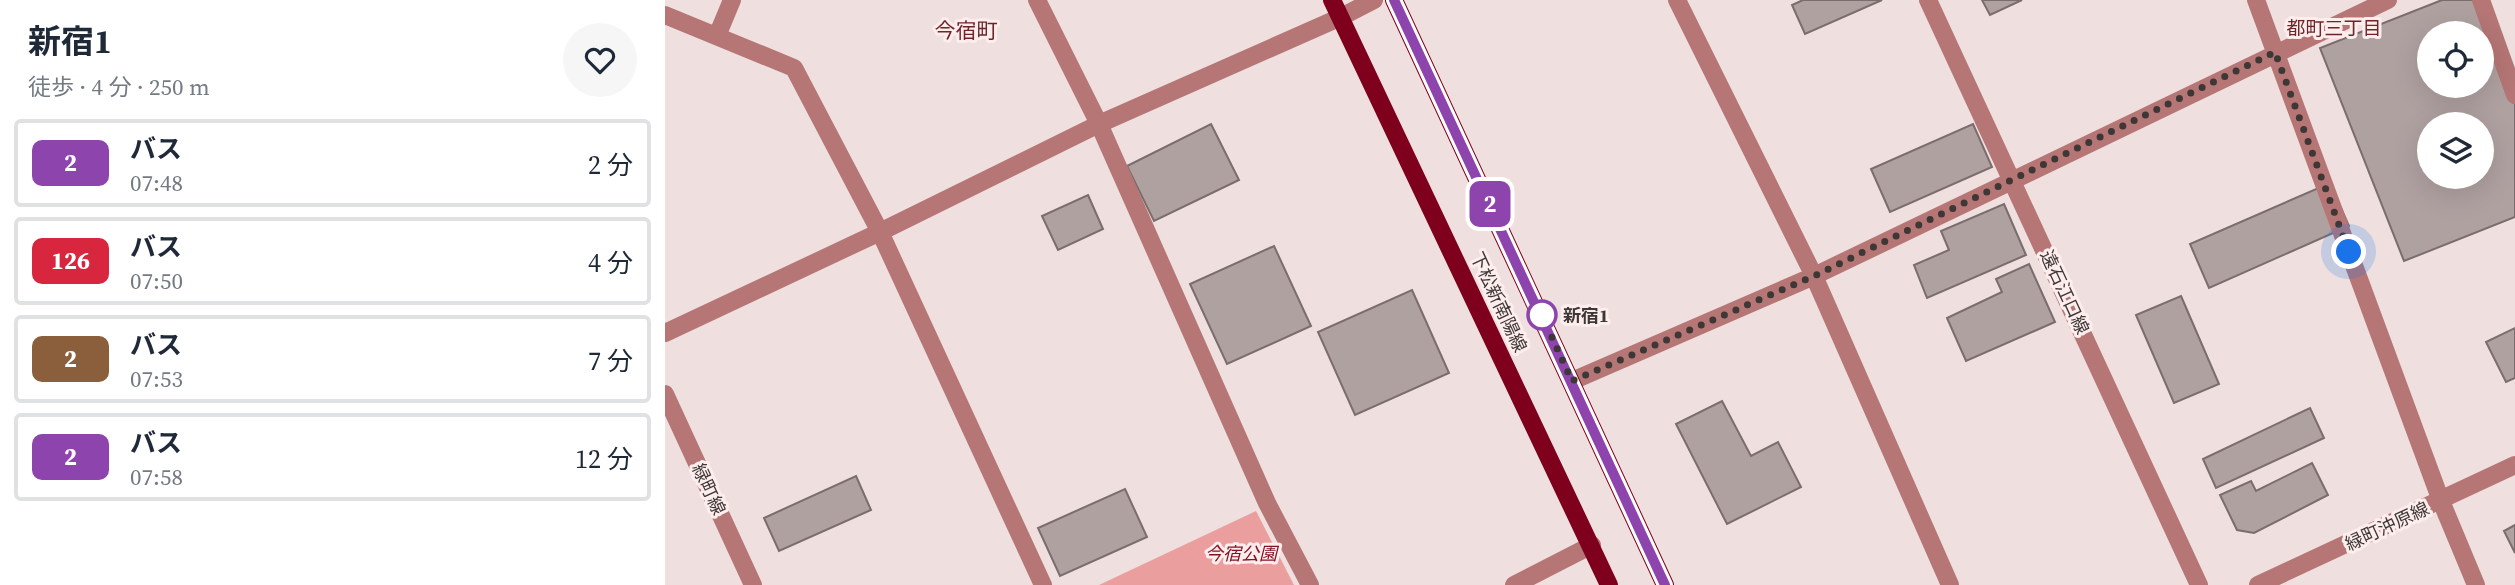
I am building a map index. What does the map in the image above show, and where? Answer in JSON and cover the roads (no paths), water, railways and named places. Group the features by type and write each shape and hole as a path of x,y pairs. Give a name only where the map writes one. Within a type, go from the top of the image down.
{"main road":[{"name":"下松新南陽線","path":"1332,0 1609,585"},
{"name":"下松新南陽線","path":"1394,0 1665,585"}],"street":[{"path":"717,36 732,0"},
{"path":"1037,0 1099,124 1267,503 1310,585"},
{"path":"665,332 880,232 1099,124 1341,18 1374,0"},
{"path":"1677,0 1814,276 1950,585"},
{"name":"遠石江口線","path":"1929,0 2199,585"},
{"path":"2256,0 2441,501 2476,585"},
{"path":"1572,381 1814,276 2275,52 2388,0"},
{"path":"2481,0 2515,95"},
{"path":"665,15 794,68 880,232 1043,585"},
{"name":"緑町線","path":"665,394 753,585"},
{"name":"緑町沖原線","path":"2258,585 2515,465"},
{"path":"1514,585 1591,545"}],"place":[{"name":"新宿1","path":"1542,315"}],"district":[{"name":"都町三丁目","path":"2334,28"},
{"name":"今宿町","path":"966,30"}],"park label":[{"name":"今宿公園","path":"1241,553"}]}
